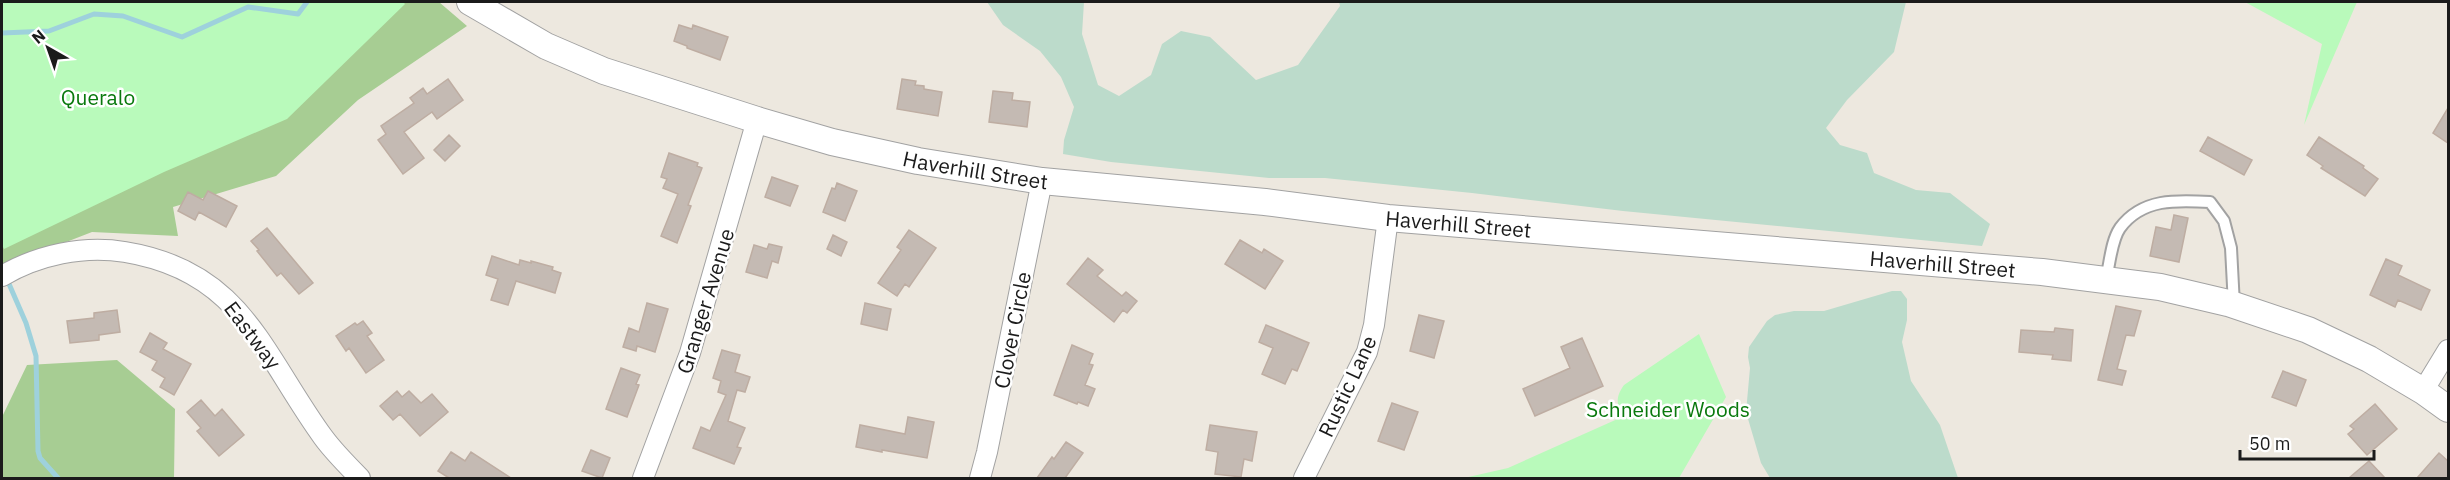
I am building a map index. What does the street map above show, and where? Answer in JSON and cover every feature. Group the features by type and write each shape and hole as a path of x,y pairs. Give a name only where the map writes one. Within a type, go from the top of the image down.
{"street":[{"name":"Haverhill Street","path":"470,2 523,34 565,55 633,81 757,120 885,154 1042,181 1265,202 1388,218 2106,278 2160,286 2235,305 2308,330 2369,359 2423,390 2448,409"},
{"name":"Granger Avenue","path":"643,478 690,353 757,120"},
{"name":"Clover Circle","path":"980,478 1042,181"},
{"name":"Rustic Lane","path":"1304,478 1367,352 1374,325 1388,218"},
{"name":"Eastway","path":"9,272 53,255 70,252 118,251 143,255 168,263 202,280 223,296 250,324 325,439 360,478"},
{"path":"2423,390 2448,350"}],"lane":[{"path":"2106,278 2119,229 2140,210 2172,200 2210,202 2224,221 2231,248 2235,305"}],"green space":[{"name":"Queralo","path":"2,2 403,2 405,4 287,119 164,172 4,249 2,245"},
{"path":"331,2 439,2 467,26 358,100 276,176 173,207 178,236 92,232 2,267 2,148"},
{"path":"987,2 1084,2 1082,34 1098,85 1119,96 1151,75 1162,44 1181,31 1210,37 1256,80 1298,65 1340,6 1339,2 1906,2 1894,52 1847,100 1826,128 1840,145 1867,153 1874,173 1916,190 1950,193 1990,224 1982,246 1623,211 1325,178 1269,178 1111,162 1063,154 1064,140 1074,107 1061,77 1040,51 1003,25"},
{"path":"2245,2 2357,2 2304,125 2322,44"},
{"path":"1892,291 1901,291 1907,299 1907,320 1902,342 1911,381 1940,425 1958,478 1770,478 1761,463 1746,412 1750,368 1749,347 1767,321 1775,315 1794,311 1824,311"},
{"name":"Schneider Woods","path":"1699,334 1726,397 1679,478 1464,478 1508,468 1622,417 1618,401 1624,385"},
{"path":"117,360 175,409 174,478 2,478 2,417 27,365"}],"building":[{"path":"679,25 692,29 693,25 728,37 720,60 674,41"},
{"path":"448,79 463,100 437,119 432,112 404,132 424,158 403,174 378,140 386,134 381,126 414,103 410,98 423,88 427,94"},
{"path":"902,79 916,81 915,85 924,86 924,89 942,92 938,116 897,109"},
{"path":"993,91 1013,93 1012,100 1030,102 1027,127 989,122"},
{"path":"2448,108 2448,143 2433,133"},
{"path":"449,135 460,146 445,161 434,150"},
{"path":"2208,137 2252,160 2244,175 2200,151"},
{"path":"2319,137 2364,166 2363,168 2378,179 2365,196 2321,168 2323,166 2307,155"},
{"path":"669,153 698,163 697,166 702,168 677,243 661,236 678,194 663,188 667,179 661,177"},
{"path":"772,177 798,186 790,206 765,197"},
{"path":"837,183 857,191 845,221 823,212 832,188 835,189"},
{"path":"208,191 237,206 226,227 199,212 195,220 178,211 188,192 203,200"},
{"path":"2174,215 2188,218 2179,262 2150,256 2156,227 2171,230"},
{"path":"267,228 313,283 299,294 281,273 277,276 251,241"},
{"path":"909,230 936,248 909,287 905,284 897,296 878,283 901,250 897,247"},
{"path":"833,235 847,242 841,256 827,249"},
{"path":"1240,240 1262,253 1264,249 1283,261 1265,289 1225,264"},
{"path":"769,244 782,247 778,263 772,261 767,278 746,272 754,245 767,249"},
{"path":"492,256 519,265 520,260 553,267 552,270 561,273 555,293 516,281 508,305 491,300 498,279 486,275"},
{"path":"1088,258 1103,270 1097,276 1122,296 1126,292 1137,301 1127,313 1123,310 1114,322 1067,284"},
{"path":"2386,259 2402,266 2398,275 2430,290 2421,310 2398,300 2395,307 2370,295"},
{"path":"647,303 668,309 655,352 637,346 636,351 623,347 629,328 639,332"},
{"path":"865,303 891,309 887,330 861,324"},
{"path":"2116,306 2141,311 2134,336 2126,335 2117,369 2126,371 2122,385 2098,380"},
{"path":"117,310 120,332 99,335 99,340 70,343 67,321 94,318 94,313"},
{"path":"1419,315 1444,321 1434,358 1410,351"},
{"path":"363,321 372,333 367,336 384,360 366,373 349,348 346,351 336,336 355,323 357,325"},
{"path":"1266,325 1309,343 1297,371 1292,369 1285,384 1262,374 1273,348 1259,342"},
{"path":"2055,328 2073,330 2071,361 2052,359 2053,355 2019,352 2021,330 2054,332"},
{"path":"150,333 167,343 163,349 191,364 174,395 160,387 165,378 152,370 157,361 140,352"},
{"path":"1582,338 1603,386 1535,416 1523,389 1570,368 1561,347"},
{"path":"1072,345 1093,354 1089,364 1093,365 1085,385 1095,389 1088,406 1054,395"},
{"path":"722,350 740,355 735,372 750,377 745,392 737,390 728,421 745,428 737,447 741,448 734,464 693,448 701,427 710,431 726,395 718,392 721,381 713,378"},
{"path":"621,368 640,375 636,384 639,385 627,417 606,409"},
{"path":"2283,371 2306,380 2296,406 2272,397"},
{"path":"397,391 402,397 409,391 421,403 432,394 448,412 420,436 400,414 393,420 380,406"},
{"path":"201,400 215,416 222,409 244,435 219,456 197,431 201,428 187,412"},
{"path":"1392,403 1418,412 1404,450 1378,441"},
{"path":"2375,404 2397,429 2367,455 2348,434 2354,429 2350,426"},
{"path":"908,417 934,422 927,458 856,447 860,425 905,434"},
{"path":"1210,425 1257,432 1252,461 1244,459 1241,477 1215,474 1218,452 1206,450"},
{"path":"1066,442 1083,453 1065,478 1037,478 1052,457 1054,459"},
{"path":"591,450 610,458 602,478 582,471"},
{"path":"451,452 465,461 471,452 511,478 449,478 438,471"},
{"path":"2439,453 2448,461 2448,478 2417,478"},
{"path":"2369,461 2385,478 2349,478"}],"waterway":[{"path":"2,33 49,31 94,14 123,16 182,37 248,7 298,14 307,2"},
{"path":"6,277 26,323 36,356 38,451 40,458 58,478"}]}
